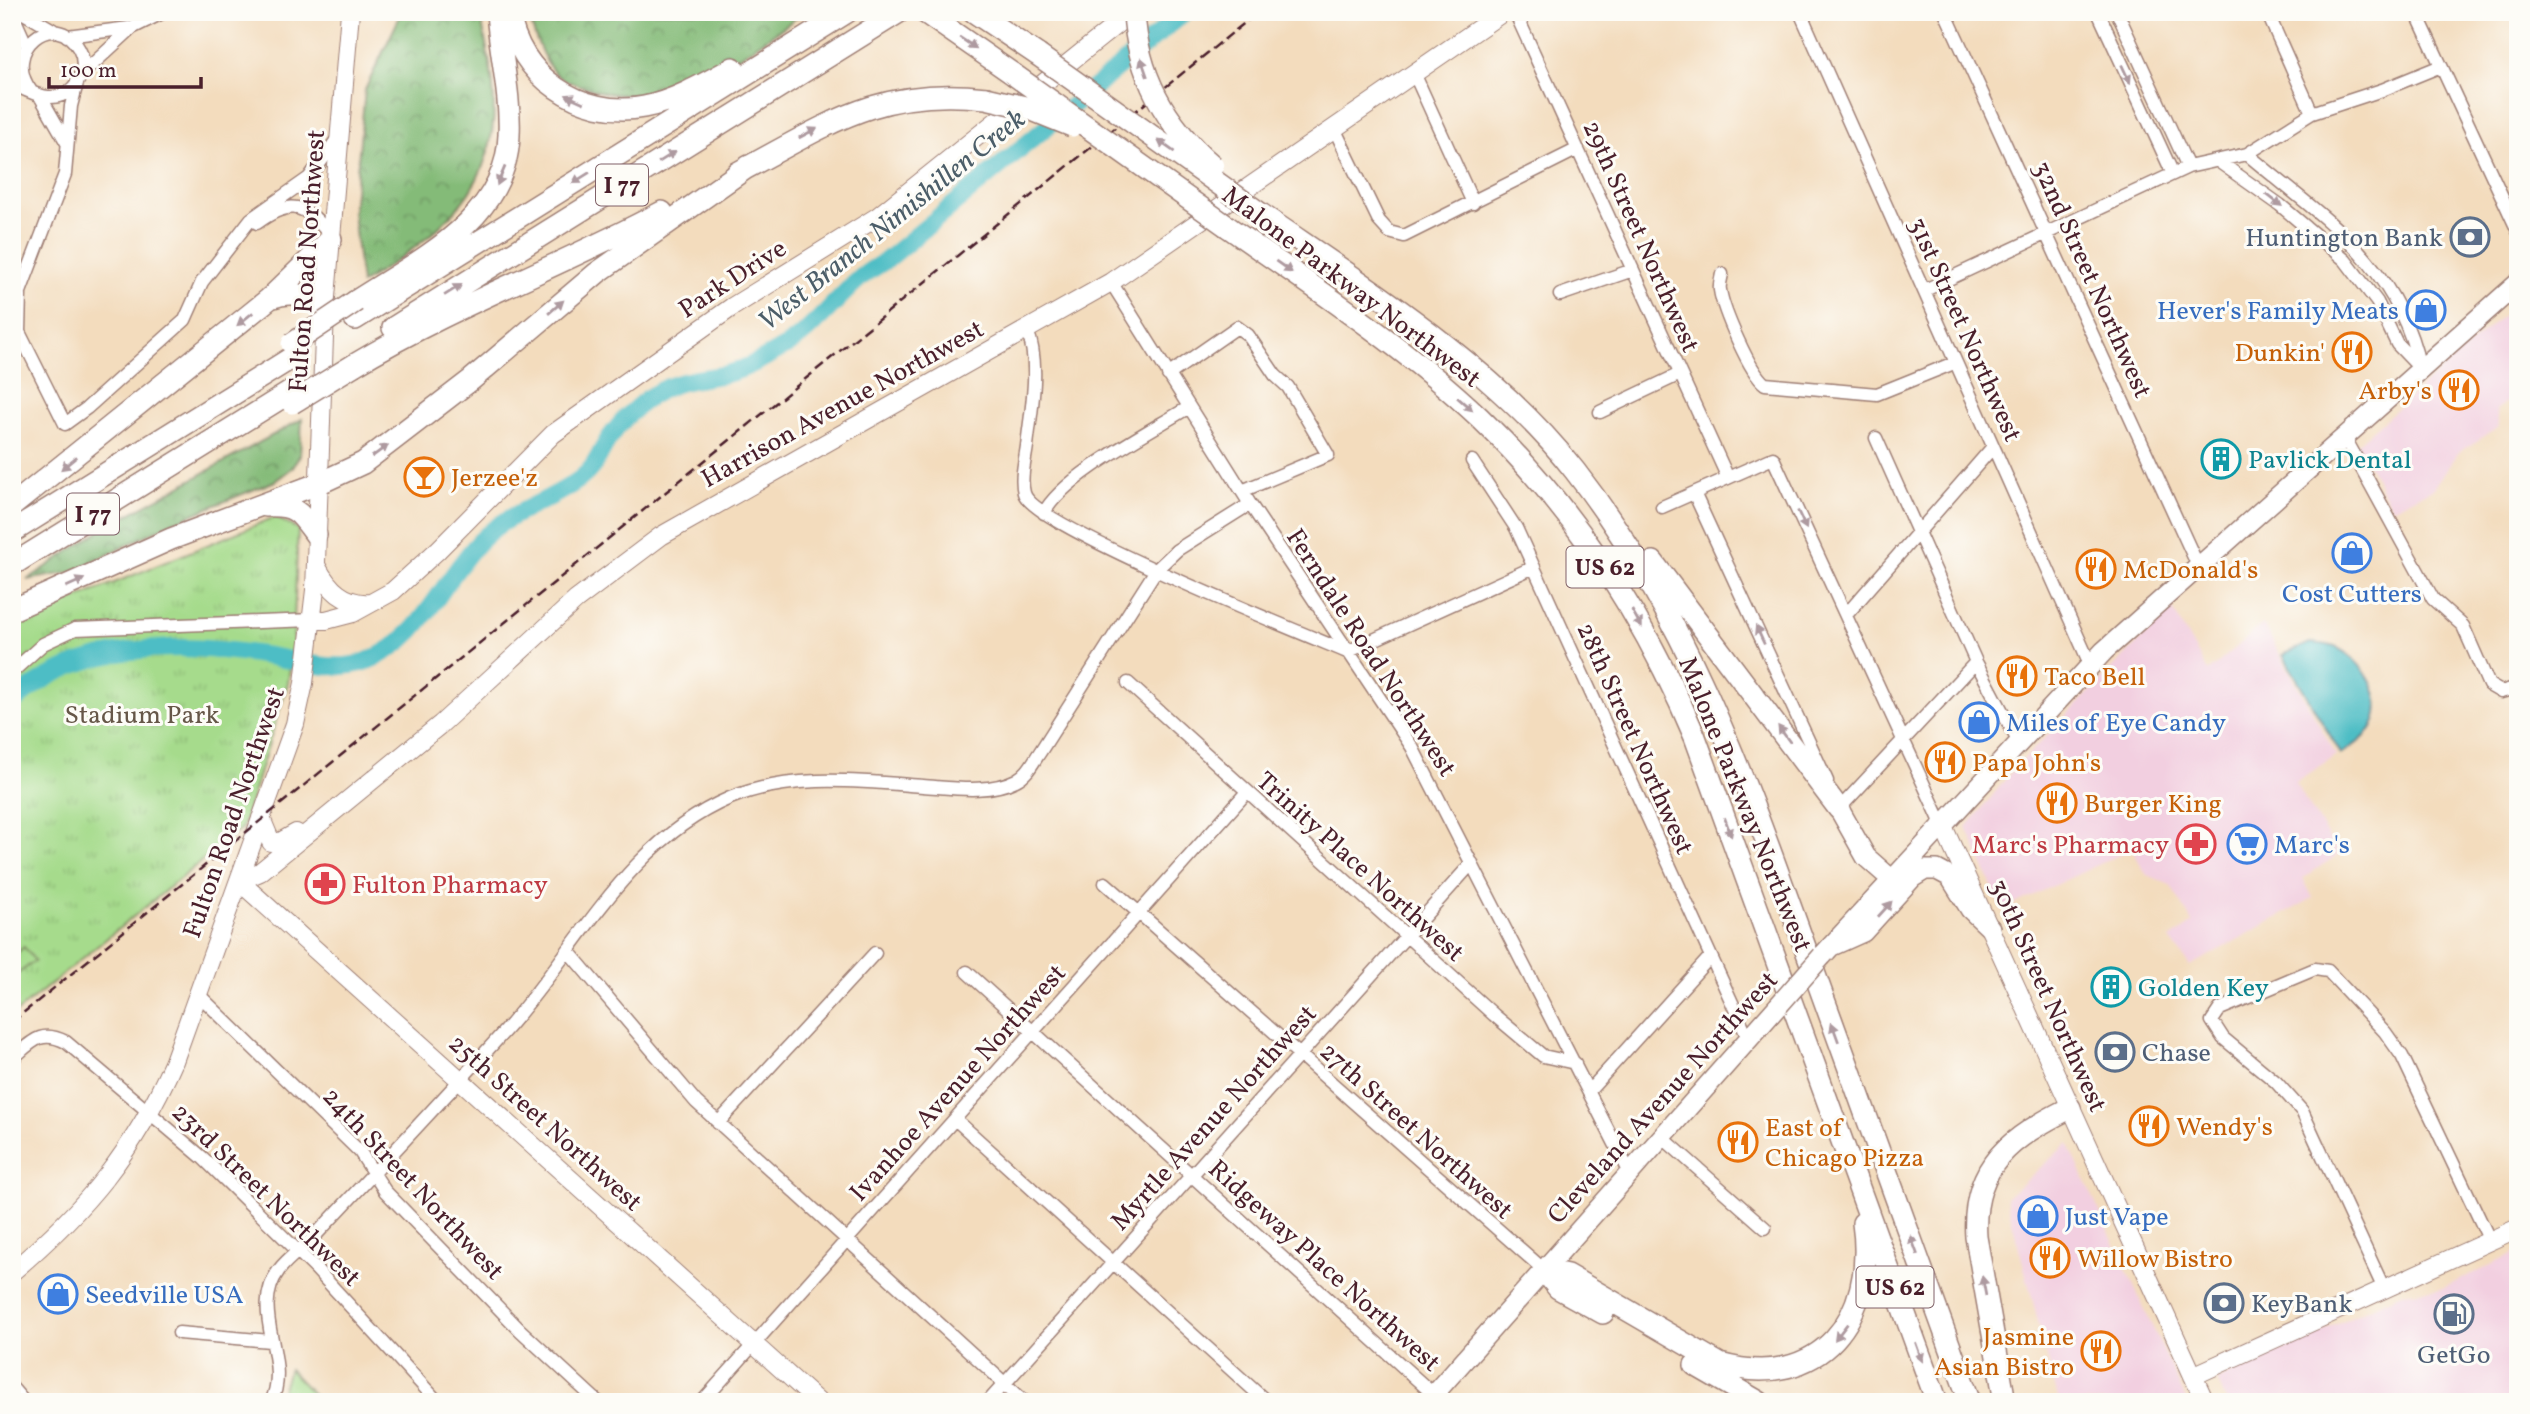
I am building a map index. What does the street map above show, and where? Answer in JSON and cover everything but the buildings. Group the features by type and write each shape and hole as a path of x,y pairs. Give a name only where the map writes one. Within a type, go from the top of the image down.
{"highway":[{"path":"355,310 461,229 482,208 499,181 505,166 510,133 497,12"},
{"path":"509,12 519,46 547,82 573,99 618,109 644,107 674,97 712,80 815,21 840,12"},
{"name":"I 77","path":"12,533 162,439 355,310 847,12"},
{"path":"924,12 1152,174"},
{"path":"1133,12 1137,43 1145,72 1171,122 1216,169 1265,210"},
{"name":"I 77","path":"12,565 174,464 292,397 895,15"},
{"path":"980,16 1265,210"},
{"path":"354,358 620,235 827,123 879,104 940,95 986,98 1025,107 1060,120 1152,174"},
{"path":"12,610 172,539 320,483 363,463 400,436 597,273 749,166"},
{"name":"Malone Parkway Northwest","path":"1152,174 1384,339 1477,415 1561,507 1606,568 1657,656 1695,737 1937,1402"},
{"name":"Malone Parkway Northwest","path":"1265,210 1406,304 1440,342 1526,419 1574,469 1623,537 1670,614 1718,715 1970,1402"},
{"path":"12,506 269,299 331,237"},
{"path":"269,299 289,292 302,294 325,309"},
{"path":"1574,469 1630,531 1839,809"},
{"path":"261,506 287,505 301,514 316,536"},
{"path":"2005,1402 1978,1252 1975,1213 1980,1192 1992,1164 2011,1142 2070,1108"},
{"path":"1544,1270 1567,1275 1720,1364 1757,1371 1795,1365 1833,1341 1852,1316 1863,1288 1867,1255 1854,1173"},
{"path":"1544,1270 1558,1288 1759,1402"}],"main road":[{"name":"Fulton Road Northwest","path":"12,1272 65,1226 96,1192 150,1113 198,994 295,724 312,626 320,483 325,309 350,12"},
{"name":"Park Drive","path":"312,626 374,603 411,577 553,435 732,307 877,217 1133,12"},
{"name":"Harrison Avenue Northwest","path":"239,881 260,872 343,804 450,716 576,600 660,536 726,496 1111,282 1503,12"},
{"name":"Cleveland Avenue Northwest","path":"1430,1398 1826,951 2090,664 2518,283"},
{"path":"316,566 328,584 344,599 361,604 374,603"},
{"path":"261,818 271,842 281,842 329,806 343,804"},
{"path":"1839,809 1866,857 1891,879"},
{"name":"30th Street Northwest","path":"1942,824 2205,1402"},
{"path":"1826,951 1857,937 1912,878 1925,870 1937,870 1950,877 1970,909 1990,928"},
{"name":"25th Street Northwest","path":"239,881 818,1402"},
{"path":"2193,1376 2518,1228"}],"street":[{"path":"22,12 62,34 81,53 79,78 71,106 65,174 20,292 18,309 19,332 65,424 87,408 185,320 202,282 258,212 313,173 340,134"},
{"path":"12,85 35,93 61,96 132,27 164,12"},
{"name":"29th Street Northwest","path":"1515,12 1728,478"},
{"name":"31st Street Northwest","path":"1800,12 2090,664"},
{"name":"32nd Street Northwest","path":"1945,12 2198,566"},
{"path":"2098,12 2173,174"},
{"path":"2117,12 2188,167"},
{"path":"2267,12 2312,113"},
{"path":"2416,12 2518,232"},
{"path":"12,13 19,51 19,74 68,143"},
{"path":"19,51 34,35 132,27"},
{"path":"1925,290 2188,167 2247,153 2312,113 2382,90 2441,66"},
{"path":"1414,73 1473,202"},
{"path":"1334,128 1370,205 1389,232 1404,236 1578,149"},
{"path":"2247,153 2360,250 2381,274 2413,335 2420,368"},
{"path":"2218,161 2345,260 2366,285 2397,344 2420,368"},
{"path":"287,194 292,207"},
{"path":"247,228 273,213 292,207 311,212 331,237"},
{"path":"1560,295 1633,270"},
{"path":"1722,274 1720,290 1738,339 1757,377 1765,384 1877,394 1954,363"},
{"path":"2366,285 2381,274"},
{"name":"Ferndale Road Northwest","path":"1111,282 1250,504 1412,747 1630,1173"},
{"path":"1168,375 1237,327 1248,335 1275,375 1288,387 1328,456 1242,491"},
{"path":"1027,330 1034,358 1023,474 1024,494 1028,503 1156,570 1347,652 1534,567"},
{"path":"1600,412 1680,374"},
{"path":"1044,513 1049,503 1069,484 1189,407"},
{"path":"2343,436 2433,599 2463,626 2489,685 2501,692 2518,687"},
{"path":"1876,438 1976,662 2018,741"},
{"path":"1846,615 1992,448"},
{"name":"30th Street Northwest","path":"1728,478 1773,458 1942,824"},
{"name":"28th Street Northwest","path":"1472,461 1516,528 1749,1040"},
{"path":"1662,507 1728,478"},
{"path":"1694,493 1839,809 1976,662"},
{"path":"271,1402 278,1384 267,1305 271,1283 279,1270 374,1173 501,1035 624,879 656,845 699,814 733,797 777,785 815,780 982,788 1011,782 1025,774 1156,570 1177,551 1250,504"},
{"path":"12,672 43,644 75,629 163,624 312,626"},
{"name":"Trinity Place Northwest","path":"1128,683 1246,793 1543,1056 1574,1063"},
{"name":"Ivanhoe Avenue Northwest","path":"702,1402 1246,793"},
{"name":"Myrtle Avenue Northwest","path":"988,1402 1472,863"},
{"name":"27th Street Northwest","path":"1105,884 1544,1270"},
{"path":"569,952 696,1102 1025,1402"},
{"path":"718,1123 875,953"},
{"path":"1588,1091 1710,957"},
{"path":"2384,1289 2302,1111 2276,1082 2218,1033 2213,1024 2214,1013 2236,1001 2315,969 2328,971 2385,1032 2402,1056 2490,1241"},
{"name":"Ridgeway Place Northwest","path":"967,972 1192,1175 1430,1398"},
{"name":"24th Street Northwest","path":"198,994 360,1152 385,1191 520,1330 598,1402"},
{"name":"23rd Street Northwest","path":"12,1059 31,1043 50,1035 66,1042 203,1158 298,1251 438,1402"},
{"path":"955,1119 1267,1402"},
{"path":"1662,1137 1765,1227"},
{"path":"178,1333 271,1341"},
{"path":"12,1388 24,1402"}],"shaded area":[{"path":"2518,302 2518,393 2496,410 2499,427 2459,452 2434,488 2392,509 2357,444"},
{"path":"2172,608 2208,672 2263,624 2336,755 2295,783 2339,854 2303,878 2313,898 2190,966 2170,939 2193,923 2170,885 2146,874 2132,849 2002,910 1967,827 2013,770"},
{"path":"2068,1143 2187,1402 2059,1402 2006,1198"},
{"path":"2518,1252 2518,1402 2227,1402 2217,1380 2402,1293 2443,1288"}],"green space":[{"path":"402,12 481,12 493,87 493,123 487,154 476,181 460,205 416,247 361,284 353,212 365,90"},
{"path":"529,12 805,12 727,64 700,78 672,89 643,95 613,94 574,84 555,74 536,38"},
{"path":"302,419 300,455 292,468 275,481 171,523 73,572 27,580 102,529"},
{"name":"Stadium Park","path":"275,517 298,529 293,646 288,683 242,828 12,1016 12,625"},
{"path":"24,947 35,961 12,978 12,957"},
{"path":"289,1369 317,1398 321,1402 279,1402"}],"water":[{"path":"2310,643 2331,646 2346,653 2363,670 2375,692 2377,714 2373,725 2363,738 2341,754 2283,655"}],"waterway":[{"name":"West Branch Nimishillen Creek","path":"12,704 38,683 67,668 98,657 130,651 197,648 328,666 354,665 387,651 418,624 481,540 504,522 555,495 586,474 618,427 642,403 675,384 740,370 791,343 861,277 888,259 1185,12"}],"railway":[{"path":"12,1022 1258,12"}],"place":[{"name":"Huntington Bank","path":"2470,237"},
{"name":"Hever's Family Meats","path":"2426,310"},
{"name":"Dunkin'","path":"2352,352"},
{"name":"Arby's","path":"2459,390"},
{"name":"Pavlick Dental","path":"2221,459"},
{"name":"Jerzee'z","path":"424,477"},
{"name":"Cost Cutters","path":"2352,553"},
{"name":"McDonald's","path":"2096,569"},
{"name":"Taco Bell","path":"2017,676"},
{"name":"Miles of Eye Candy","path":"1979,722"},
{"name":"Papa John's","path":"1945,762"},
{"name":"Burger King","path":"2057,803"},
{"name":"Marc's Pharmacy","path":"2196,844"},
{"name":"Marc's","path":"2247,844"},
{"name":"Fulton Pharmacy","path":"325,884"},
{"name":"Golden Key","path":"2111,987"},
{"name":"Chase","path":"2115,1052"},
{"name":"Wendy's","path":"2149,1126"},
{"name":"East of Chicago Pizza","path":"1738,1142"},
{"name":"Just Vape","path":"2038,1216"},
{"name":"Willow Bistro","path":"2050,1258"},
{"name":"Seedville USA","path":"58,1294"},
{"name":"KeyBank","path":"2224,1303"},
{"name":"GetGo","path":"2454,1314"},
{"name":"Jasmine Asian Bistro","path":"2101,1351"}]}
